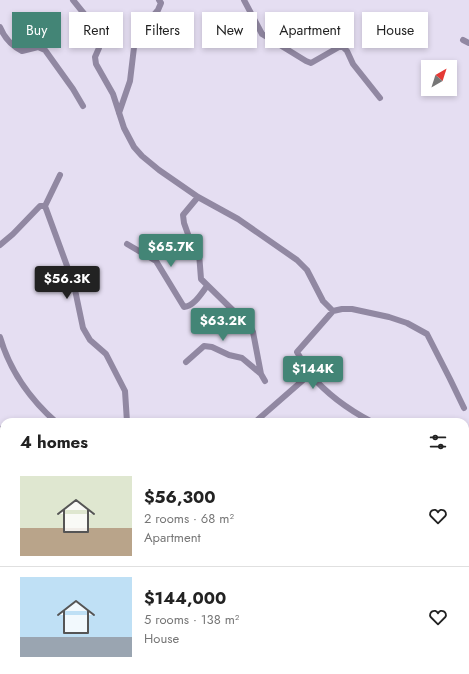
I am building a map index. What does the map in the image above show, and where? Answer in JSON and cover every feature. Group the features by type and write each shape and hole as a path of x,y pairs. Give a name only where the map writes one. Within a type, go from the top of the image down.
{"street":[{"path":"73,0 90,21 95,32 99,48 95,57 96,64 113,94 119,114 134,147 142,156 159,170 198,197 238,219 297,260 307,270 316,291 333,311"},
{"path":"119,114 130,81 135,39 158,10 161,3 159,0"},
{"path":"244,0 262,34 306,61 311,63 339,47 343,47 347,51 353,64 380,98"},
{"path":"0,27 7,39 16,48 22,51 38,47 45,50 74,89 83,106"},
{"path":"60,176 45,206 74,284 83,328 90,340 106,354 125,391 127,418"},
{"path":"198,197 184,212 183,217 189,238 199,253 201,278 207,286 251,328 261,374 265,381"},
{"path":"0,245 40,206 45,206"},
{"path":"127,244 156,261 184,307 187,307 193,303 207,286"},
{"path":"365,418 350,409 316,381 297,352 333,311 352,309 389,317 407,323 427,334 448,373 464,408"},
{"path":"0,337 11,366 24,388 41,409 51,418"},
{"path":"186,362 204,346 212,347 229,355 242,358 261,374"},
{"path":"260,418 310,374"}]}
